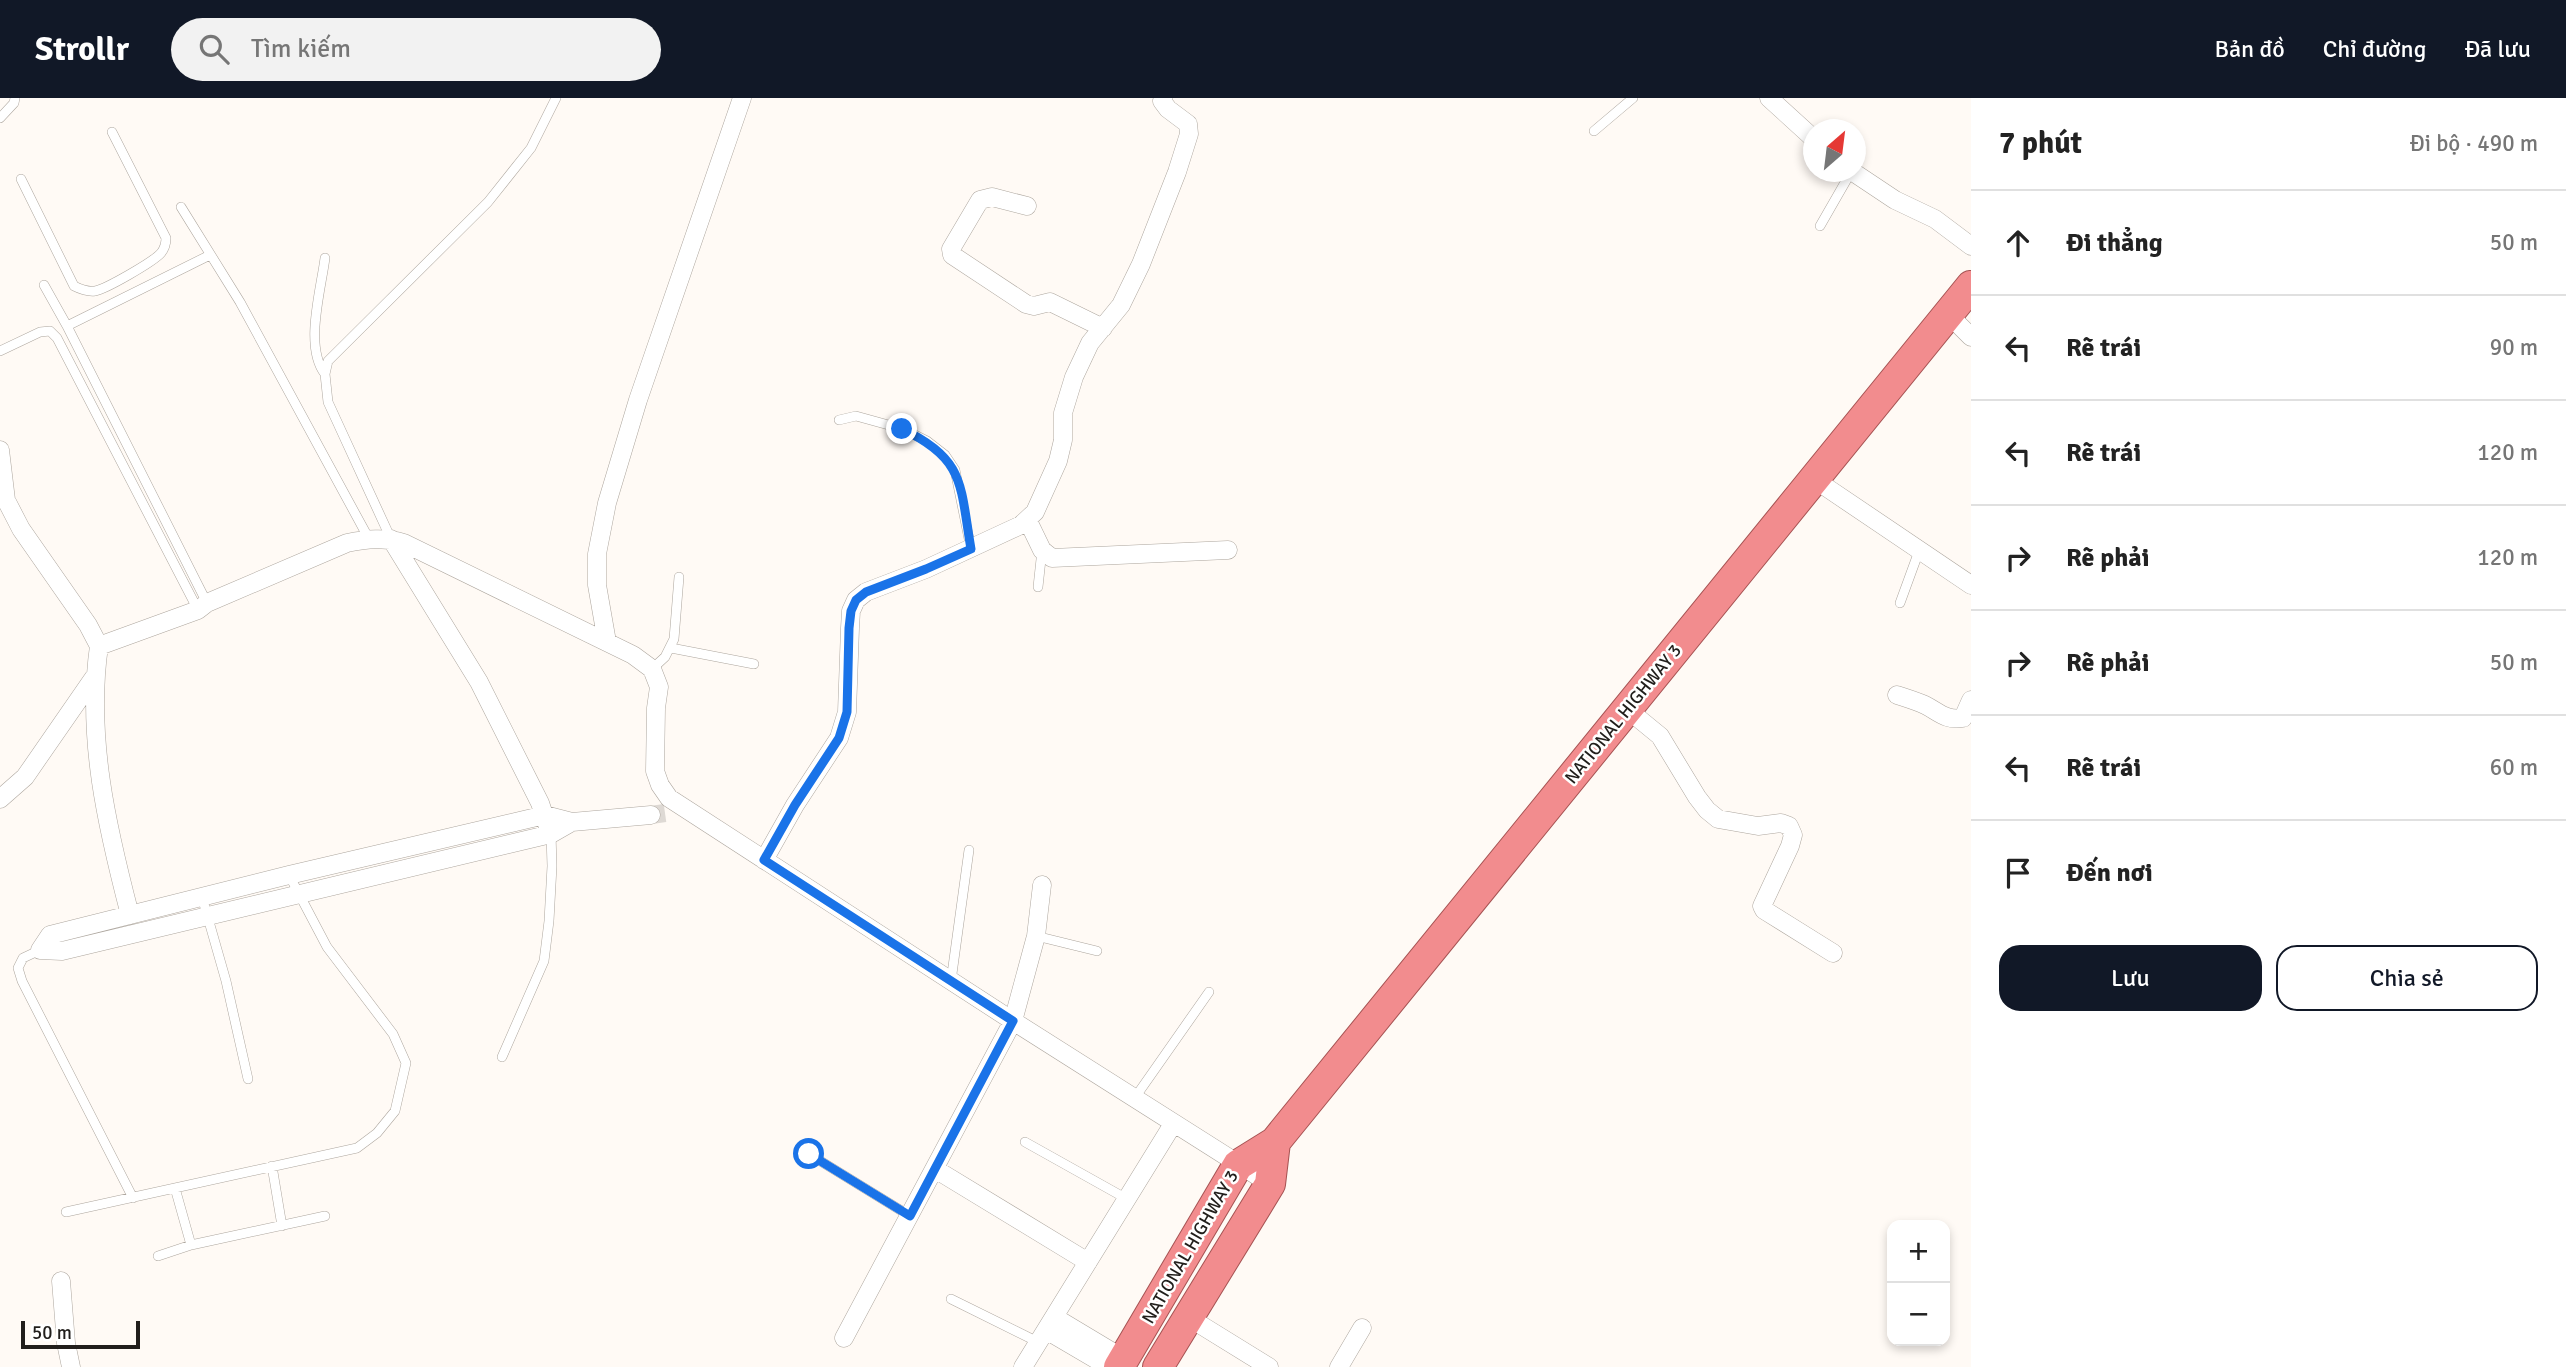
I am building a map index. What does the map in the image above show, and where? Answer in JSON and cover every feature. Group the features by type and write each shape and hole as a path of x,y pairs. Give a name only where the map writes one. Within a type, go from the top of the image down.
{"highway":[{"name":"NATIONAL HIGHWAY 3","path":"1118,1364 1238,1165 1275,1142 1971,286"},
{"name":"NATIONAL HIGHWAY 3","path":"1158,1367 1270,1184 1275,1142"}],"street":[{"path":"607,642 597,585 597,554 607,503 638,400 742,98"},
{"path":"1769,98 1803,129"},
{"path":"764,860 795,805 839,738 847,712 849,628 851,611 856,600 866,592 926,569 1028,521 1035,512 1058,461 1063,440 1063,413 1074,377 1090,343 1121,305 1141,264 1189,134 1188,124 1168,109 1160,99"},
{"path":"1866,181 1895,200 1936,219 1971,246"},
{"path":"1027,206 992,197 980,200 951,249 952,256 1026,304 1034,306 1050,302 1103,328"},
{"path":"1948,314 1971,337"},
{"path":"0,450 6,500 21,529 88,625 99,646 95,676 95,722 107,829 130,915"},
{"path":"1814,479 1971,585"},
{"path":"1028,521 1042,550 1052,558 1228,550"},
{"path":"99,646 202,607 347,543 369,539 391,539 404,543 607,642 652,669 659,687 654,771 669,798 1270,1184"},
{"path":"391,539 479,682 545,815 551,834"},
{"path":"0,799 25,777 95,676"},
{"path":"1897,695 1927,706 1947,718 1963,718 1971,700"},
{"path":"1627,709 1660,736 1697,797 1718,820 1758,826 1782,823 1789,826 1793,835 1790,846 1762,906 1764,910 1833,953"},
{"path":"40,950 62,951 551,834 579,823 658,814 685,808"},
{"path":"40,950 50,935 289,875 545,815 579,823"},
{"path":"845,1338 1013,1021 1036,936 1042,885"},
{"path":"1023,1367 1174,1124"},
{"path":"935,1169 1088,1262"},
{"path":"61,1281 66,1343 71,1367"},
{"path":"1188,1318 1269,1367"},
{"path":"1339,1367 1362,1328"},
{"path":"1046,1330 1118,1364"}],"lane":[{"path":"0,118 14,103 15,98"},
{"path":"391,539 328,402 325,374 328,361 488,202 531,148 556,98"},
{"path":"1594,131 1633,98"},
{"path":"21,179 74,286 81,290 96,291 128,275 161,253 166,238 112,132"},
{"path":"1820,226 1846,182"},
{"path":"181,207 240,302 369,539"},
{"path":"67,326 211,255"},
{"path":"325,258 314,339 317,363 325,374"},
{"path":"128,275 135,293"},
{"path":"44,285 67,326 202,607"},
{"path":"0,351 40,332 50,331 57,338 202,607"},
{"path":"839,420 856,416 902,429 927,441 945,455 955,470 971,549"},
{"path":"1038,587 1042,550"},
{"path":"1900,603 1919,551"},
{"path":"652,669 671,648 674,639 680,577"},
{"path":"671,648 754,664"},
{"path":"502,1058 544,961 549,921 551,834"},
{"path":"951,981 969,850"},
{"path":"66,1212 357,1148 377,1133 395,1111 406,1063 393,1034 327,947 289,875"},
{"path":"202,897 226,981 248,1079"},
{"path":"1036,936 1097,951"},
{"path":"40,950 23,958 18,968 22,981 133,1198"},
{"path":"1134,1098 1209,992"},
{"path":"1025,1142 1127,1199"},
{"path":"809,1154 910,1216"},
{"path":"272,1166 282,1226"},
{"path":"175,1188 191,1245"},
{"path":"158,1256 191,1245 325,1216"},
{"path":"951,1299 1046,1330"}],"tunnel":[{"path":"651,815 665,813"}],"route":[{"path":"809,1154 910,1216 1013,1021 764,860 795,805 839,738 847,712 849,628 851,611 856,600 866,592 971,549 955,470 945,455 927,441 902,429"}]}
